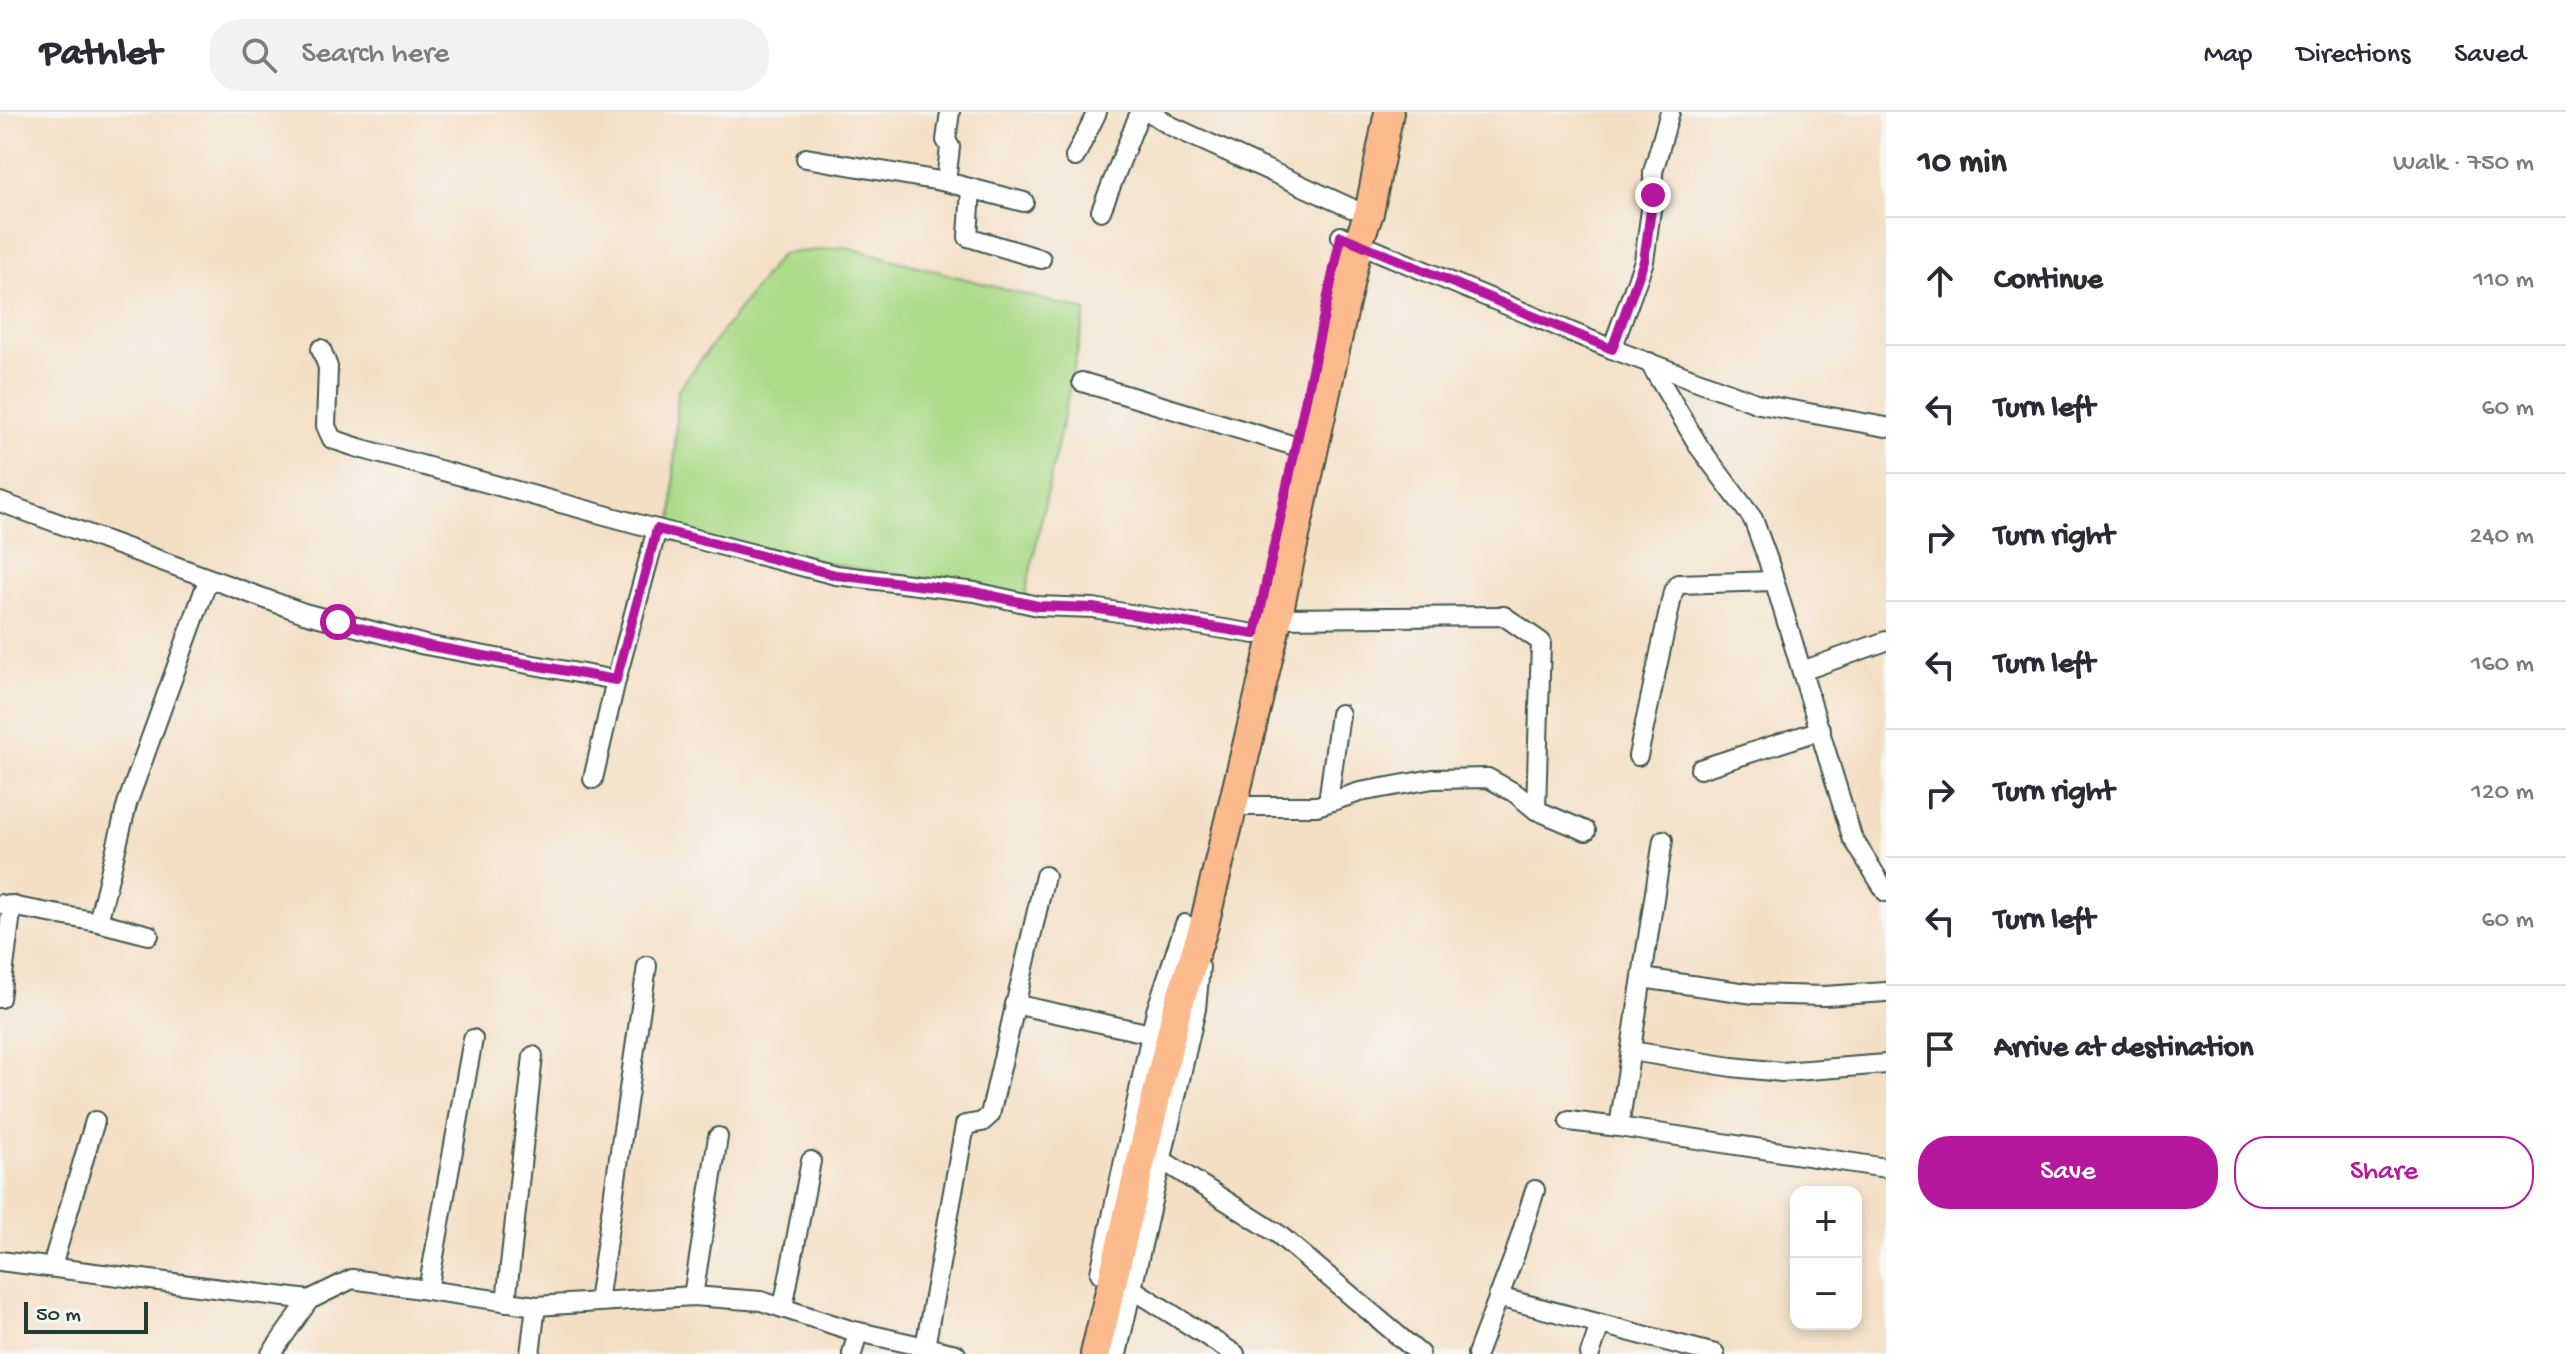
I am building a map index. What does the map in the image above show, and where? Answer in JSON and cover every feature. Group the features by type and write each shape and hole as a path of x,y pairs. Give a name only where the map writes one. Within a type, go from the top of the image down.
{"main road":[{"path":"1095,1354 1266,626 1349,240 1351,208 1370,112"},
{"path":"1194,927 1232,806 1266,626 1295,446 1349,240 1369,213 1389,112"}],"street":[{"path":"946,182 950,112"},
{"path":"1075,157 1097,112"},
{"path":"1101,211 1140,112"},
{"path":"1149,112 1171,126 1351,208"},
{"path":"1612,349 1644,261 1653,172 1670,112"},
{"path":"806,158 946,182 1024,202"},
{"path":"971,189 968,237 1041,259"},
{"path":"1349,240 1612,349 1759,404 1886,427"},
{"path":"321,349 328,367 326,426 332,439 836,575 975,592 1038,606 1093,608 1266,626 1504,616 1541,642 1536,810"},
{"path":"1649,362 1700,448 1753,519 1852,837 1886,892"},
{"path":"1082,382 1295,446"},
{"path":"0,502 304,613 425,645 616,680"},
{"path":"593,779 657,529"},
{"path":"98,922 127,804 208,580"},
{"path":"1638,756 1673,592 1678,584 1774,581"},
{"path":"1802,671 1886,641"},
{"path":"1328,802 1340,714"},
{"path":"1700,769 1821,730"},
{"path":"1232,806 1317,806 1360,792 1433,779 1488,778 1515,793 1536,810 1586,831"},
{"path":"1619,1127 1663,840"},
{"path":"925,1347 965,1125 982,1122 990,1115 1045,876"},
{"path":"0,998 6,905 149,935"},
{"path":"1083,1354 1156,1011 1194,927"},
{"path":"1117,1354 1196,1009 1194,927"},
{"path":"598,1302 647,966"},
{"path":"1642,978 1754,994 1824,996 1886,992"},
{"path":"1014,1004 1151,1034"},
{"path":"428,1290 473,1039"},
{"path":"1631,1051 1782,1072 1886,1064"},
{"path":"506,1302 533,1056"},
{"path":"52,1266 95,1121"},
{"path":"1569,1121 1886,1168"},
{"path":"693,1296 718,1137"},
{"path":"1162,1160 1278,1234 1420,1354"},
{"path":"783,1308 811,1161"},
{"path":"1477,1354 1535,1190"},
{"path":"0,1261 309,1300"},
{"path":"271,1354 309,1300 352,1279 536,1306 693,1296 761,1301 858,1332 956,1354"},
{"path":"1131,1288 1235,1354"},
{"path":"1498,1297 1715,1354"},
{"path":"530,1354 536,1306"},
{"path":"1590,1354 1600,1325"},
{"path":"852,1354 858,1332"}],"green space":[{"path":"846,247 1086,311 1024,601 672,533 677,391 781,254"}],"route":[{"path":"338,622 425,645 616,680 657,529 836,575 975,592 1038,606 1093,608 1255,634 1341,236 1612,349 1644,261 1653,195"}]}
